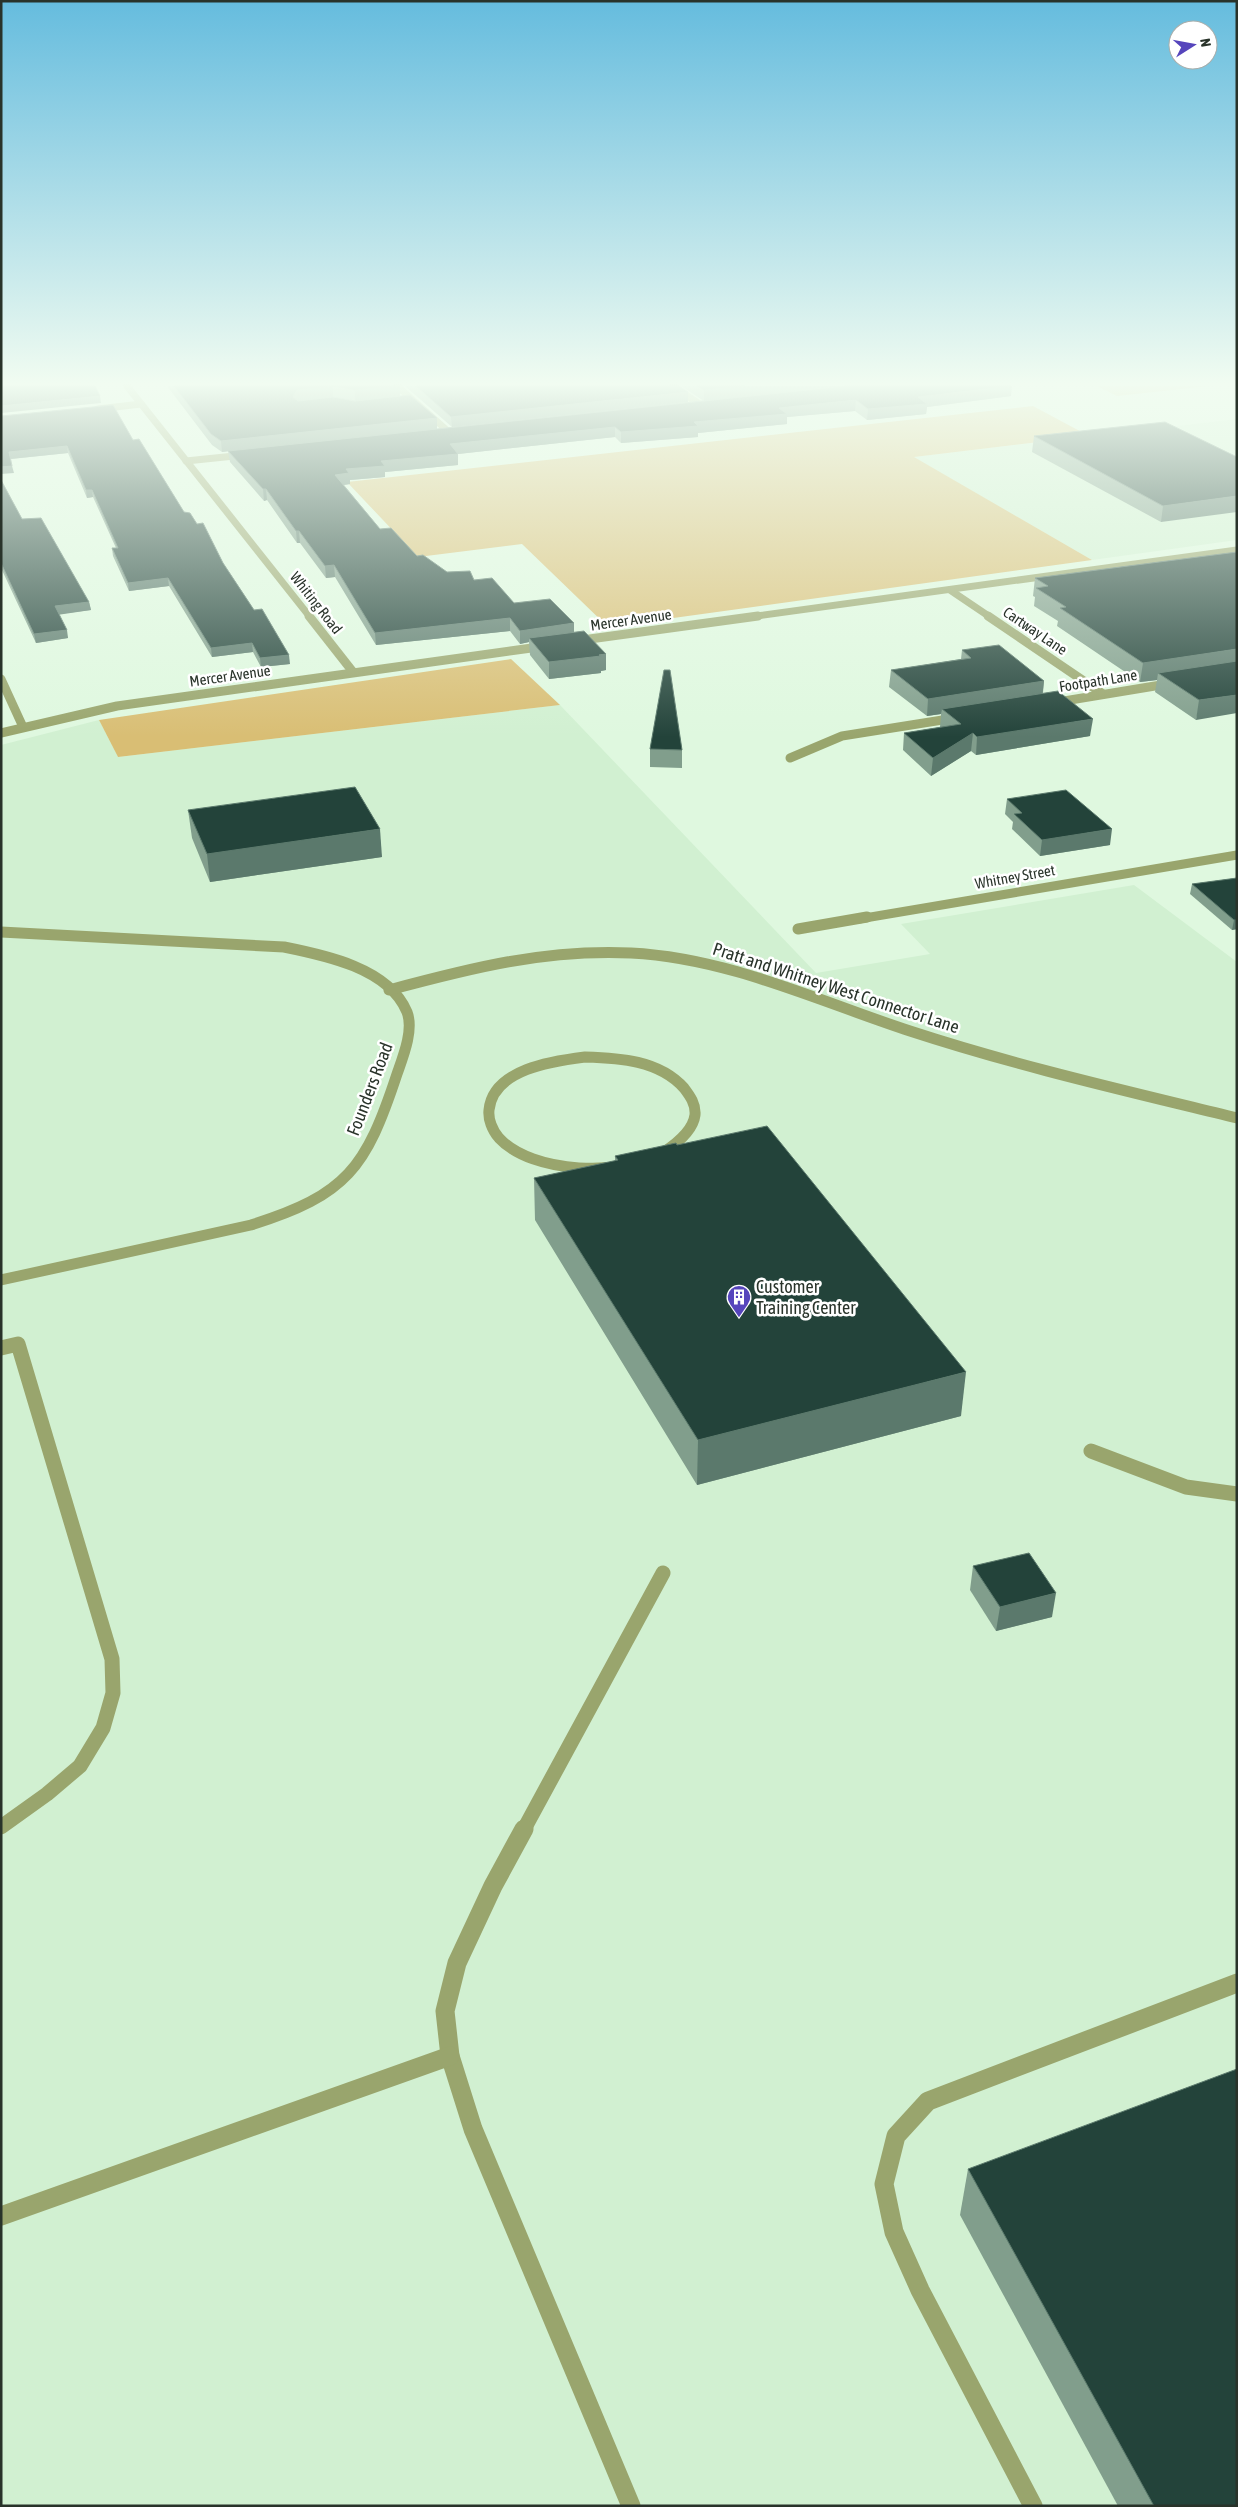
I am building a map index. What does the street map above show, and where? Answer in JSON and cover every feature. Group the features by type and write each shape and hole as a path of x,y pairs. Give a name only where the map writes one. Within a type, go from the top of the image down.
{"street":[{"name":"Whiting Road","path":"219,503 353,672"},
{"name":"Mercer Avenue","path":"568,642 1237,550"},
{"name":"Cartway Lane","path":"950,590 1104,694"},
{"name":"Mercer Avenue","path":"1,733 117,706 559,644"},
{"path":"1,678 23,727"},
{"name":"Footpath Lane","path":"1045,704 1180,682"},
{"path":"790,758 842,736 968,716"},
{"name":"Whitney Street","path":"798,929 1237,854"},
{"name":"Founders Road","path":"1,932 284,948 349,963 371,974 389,990 407,1012 409,1022 405,1050 360,1160 343,1181 317,1200 290,1212 251,1225 1,1280"},
{"name":"Pratt and Whitney West Connector Lane","path":"389,990 481,966 534,958 613,953 653,955 718,966 793,989 880,1022 978,1053 1237,1118"},
{"path":"585,1057 614,1058 641,1063 662,1071 683,1085 693,1100 695,1117 687,1134 670,1149 644,1161 612,1167 578,1168 546,1163 518,1153 500,1139 490,1124 488,1108 495,1092 510,1078 531,1068 557,1060 585,1057"},
{"path":"1,1348 18,1344 112,1658 113,1693 103,1728 80,1766 47,1794 1,1827"},
{"path":"1090,1451 1186,1487 1237,1494"},
{"path":"631,2506 473,2129 450,2056 445,2011 457,1963 493,1886 663,1573"},
{"path":"1033,2506 920,2290 894,2232 884,2184 896,2136 928,2101 1237,1983"},
{"path":"1,2216 450,2056"}],"shaded area":[{"path":"367,503 993,503 1092,560 608,627 522,544 418,557"},
{"path":"993,503 1237,503 1237,540 1092,560"},
{"path":"511,659 560,705 118,757 99,720"},
{"path":"560,705 816,973 930,954 901,924 1134,885 1237,962 1237,2506 1,2506 1,745 99,720 118,757"}],"building":[{"path":"1,503 13,503 22,519 41,518 89,602 55,606 67,630 34,634 1,563"},
{"path":"98,503 178,503 184,512 190,513 197,524 203,523 223,563 254,610 262,609 289,655 260,658 252,643 211,648 168,578 128,583 112,548 118,548"},
{"path":"276,503 358,503 380,529 391,528 417,556 423,555 447,572 470,571 474,580 492,578 514,603 550,599 574,623 520,631 510,618 375,633 334,565 325,566 299,531 296,531"},
{"path":"1157,503 1185,503 1163,506"},
{"path":"1237,552 1237,649 1143,663 1060,608 1066,607 1036,588 1048,586 1035,578"},
{"path":"584,631 606,654 549,662 529,638"},
{"path":"999,645 1044,681 928,699 891,670 971,658 962,650"},
{"path":"1237,661 1237,695 1199,700 1158,673"},
{"path":"664,670 670,670 682,750 650,749"},
{"path":"1058,691 1093,719 977,737 973,733 933,758 904,733 961,724 942,709"},
{"path":"355,787 380,829 207,854 188,810"},
{"path":"1066,790 1112,829 1042,840 1014,814 1022,813 1007,799"},
{"path":"1237,878 1237,920 1234,920 1192,884"},
{"name":"Customer Training Center","path":"767,1126 966,1372 698,1440 534,1178 618,1160 615,1156"},
{"path":"1029,1553 1056,1593 1000,1607 973,1566"},
{"path":"1237,2069 1237,2506 1154,2506 968,2169"}],"place":[{"name":"Customer Training Center","path":"739,1318"}]}
